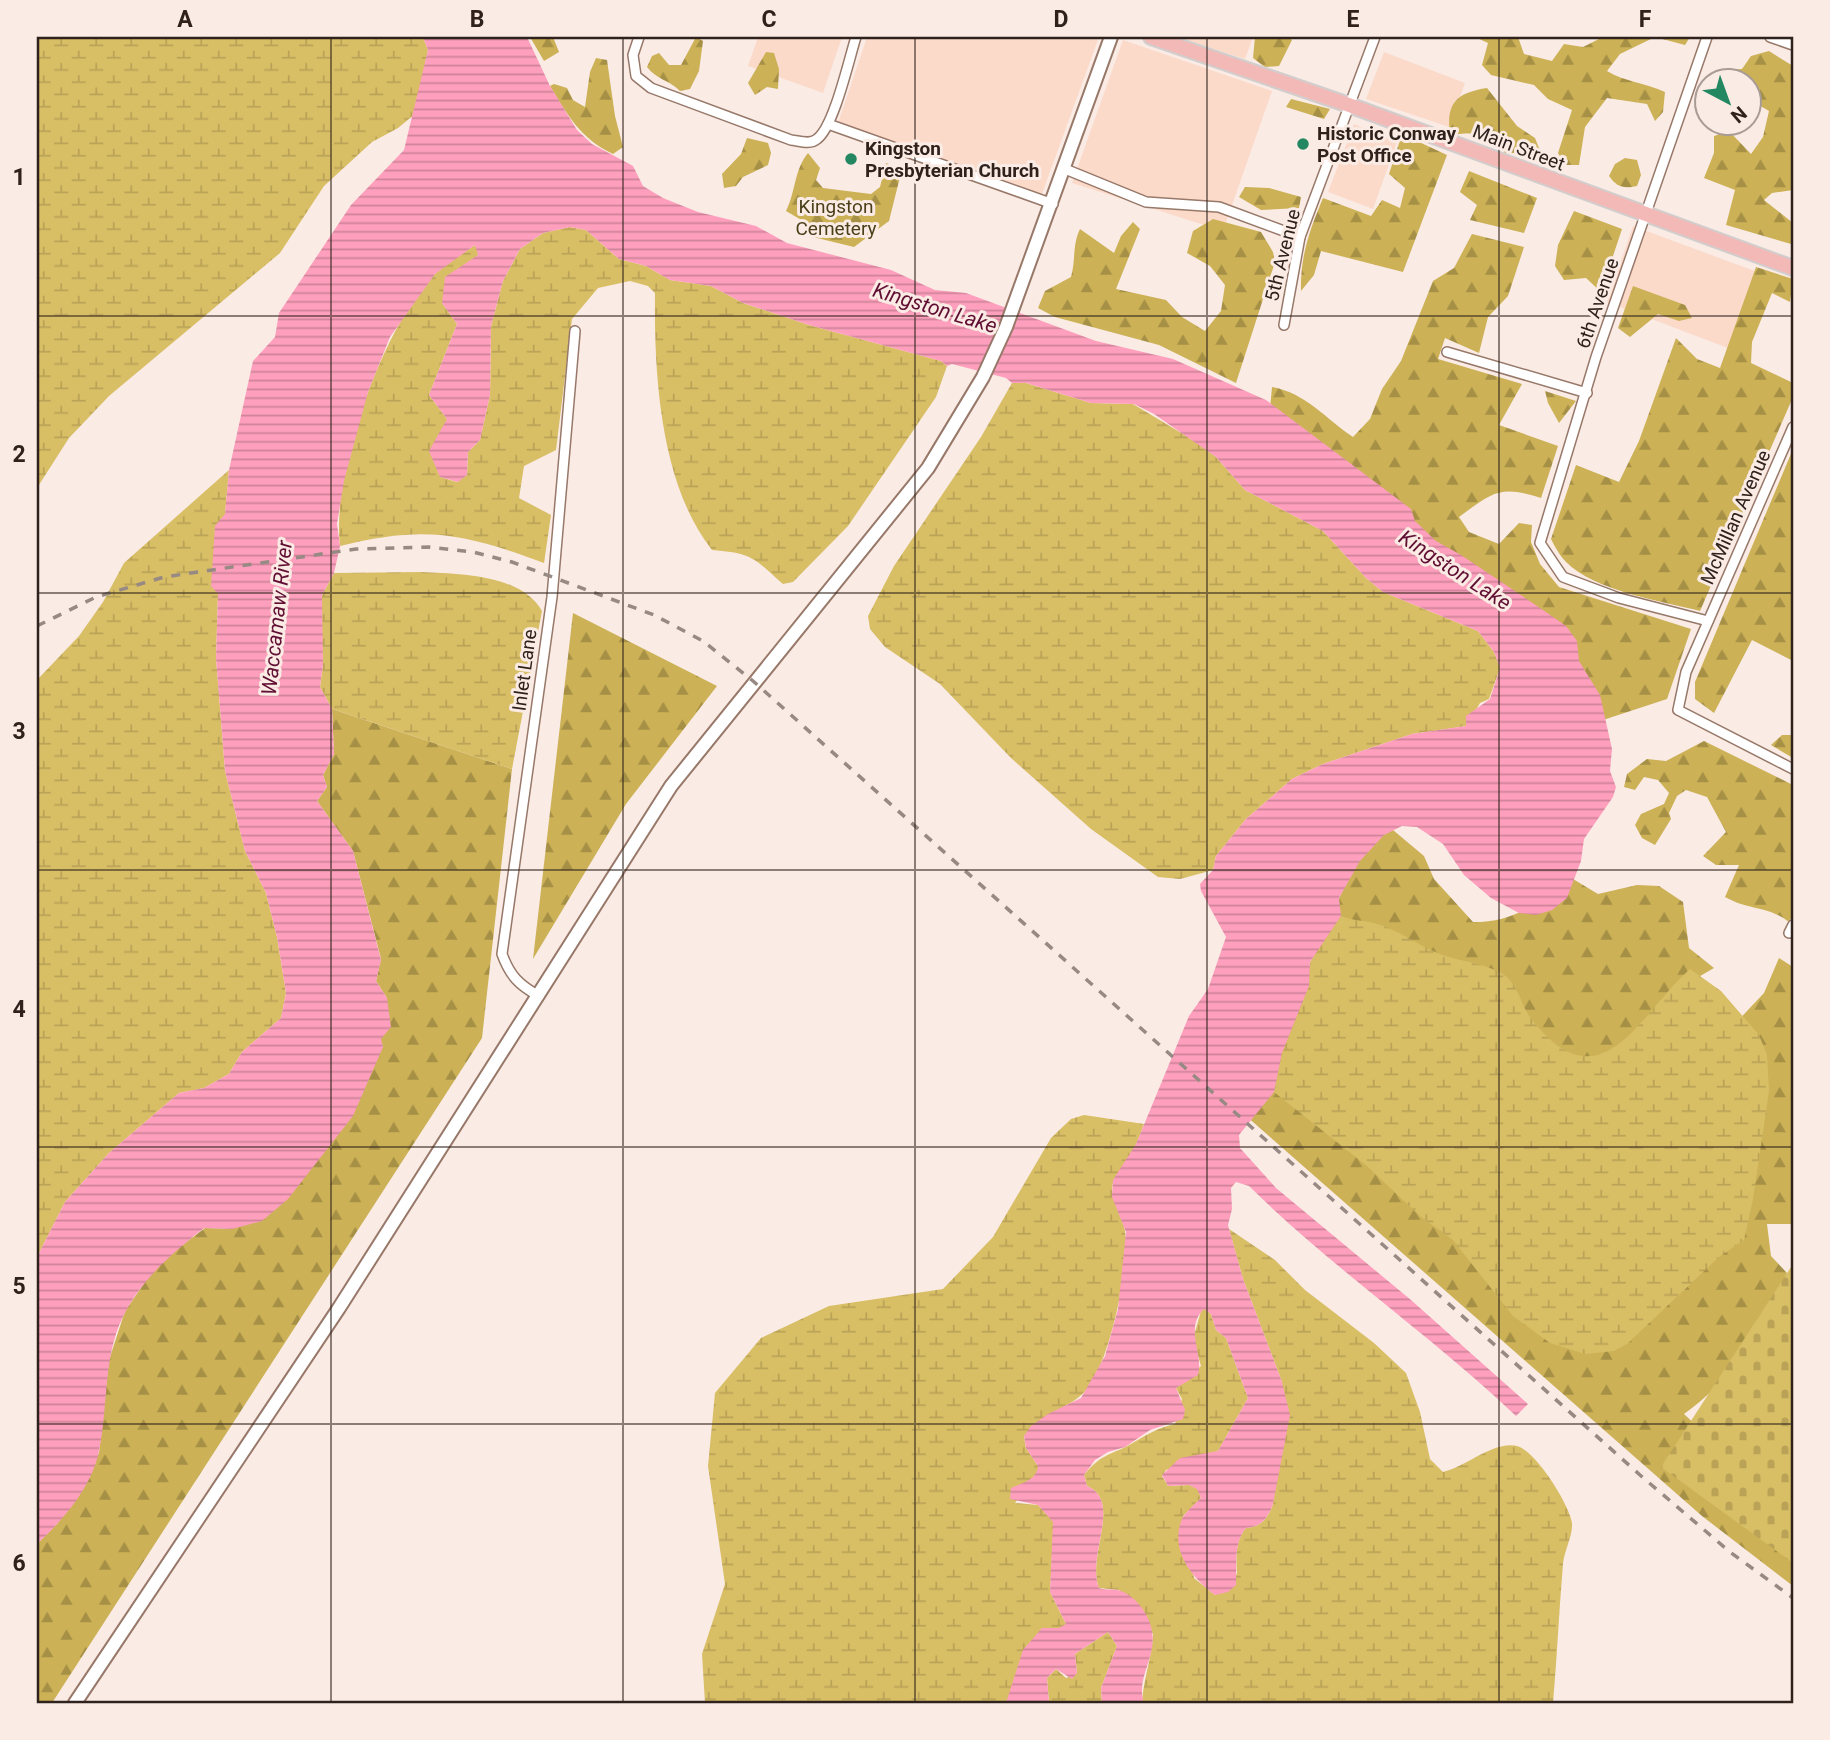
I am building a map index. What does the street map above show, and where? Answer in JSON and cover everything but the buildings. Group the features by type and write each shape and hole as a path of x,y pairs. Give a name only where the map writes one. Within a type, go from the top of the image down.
{"main road":[{"path":"75,1703 339,1308 671,786 928,468 962,413 1006,327 1053,204 1111,37"},
{"name":"Main Street","path":"1150,37 1349,105 1793,268"}],"street":[{"path":"639,37 633,55 636,76 667,96 810,143 819,139 828,124 856,37"},
{"name":"5th Avenue","path":"1284,325 1300,237 1375,37"},
{"name":"6th Avenue","path":"1707,37 1596,357 1539,543 1563,577 1619,598 1708,621"},
{"path":"1770,37 1793,45"},
{"path":"828,124 1053,204"},
{"path":"1065,169 1146,202 1219,207 1300,237"},
{"name":"Inlet Lane","path":"539,996 521,986 509,974 502,954 552,597 575,331"},
{"path":"1447,352 1587,393"},
{"name":"McMillan Avenue","path":"1793,427 1686,672 1678,710 1793,769"}],"shaded area":[{"path":"758,37 842,37 823,93 748,66"},
{"path":"867,37 1099,37 1042,194 837,126"},
{"path":"1176,37 1253,37 1245,59"},
{"path":"1123,40 1272,91 1223,231 1072,183"},
{"path":"1384,52 1465,83 1449,127 1366,99"},
{"path":"1354,124 1397,142 1373,209 1328,192"},
{"path":"1633,226 1760,273 1733,350 1607,302"}],"green space":[{"path":"37,37 423,37 428,50 415,114 398,128 372,142 324,186 280,253 109,396 69,438 37,488"},
{"path":"530,37 553,37 559,52 544,61"},
{"path":"696,37 703,41 699,71 690,89 680,91 647,67 652,56 659,53 669,65 681,65"},
{"path":"1255,37 1288,37 1292,40 1279,66 1265,67 1253,58"},
{"path":"1475,37 1518,37 1524,54 1552,61 1564,44 1583,47 1603,37 1655,37 1620,54 1607,71 1665,92 1663,112 1655,121 1647,104 1607,98 1585,127 1579,165 1565,165 1558,153 1572,110 1548,99 1534,85 1491,75 1482,65 1488,43"},
{"path":"1655,37 1690,37 1685,45"},
{"path":"1769,51 1793,66 1793,190 1772,193 1764,200 1793,223 1791,244 1726,225 1735,190 1704,178 1714,153 1714,136 1734,136 1751,154 1764,136 1769,111 1764,108 1764,66 1744,66 1751,56"},
{"path":"766,52 774,53 779,69 778,89 767,87 755,95 748,83"},
{"path":"596,58 607,60 615,116 623,147 613,154 584,134 569,117 550,86 554,84 567,88 573,100 585,107 590,72"},
{"path":"1487,88 1517,126 1535,138 1541,153 1505,153 1487,137 1450,135 1450,115 1455,102 1467,93"},
{"path":"1291,99 1330,109 1324,119 1286,107"},
{"path":"1402,134 1447,155 1403,272 1321,251 1314,275 1301,291 1302,266 1307,243 1323,198 1371,216 1382,200 1400,208 1405,188 1389,174"},
{"path":"747,138 768,143 771,153 768,165 743,177 736,186 724,188 722,174 741,154"},
{"name":"Kingston Cemetery","path":"808,153 820,168 816,180 823,188 871,194 880,187 886,163 902,169 889,221 854,247 813,237 810,225 786,211 800,166"},
{"path":"1625,158 1637,160 1641,175 1637,186 1621,186 1609,176 1615,164"},
{"path":"1469,171 1537,198 1524,233 1470,220 1477,205 1460,192"},
{"path":"1245,187 1269,188 1301,197 1299,208 1261,210 1239,197"},
{"path":"1574,211 1622,229 1601,292 1586,278 1564,280 1555,266 1558,245"},
{"path":"1213,219 1261,232 1273,252 1275,262 1236,383 1159,345 1055,317 1038,308 1045,291 1071,277 1080,229 1114,253 1121,236 1133,222 1140,229 1116,289 1166,300 1182,317 1205,331 1221,311 1225,285 1210,266 1187,253 1193,231"},
{"path":"570,227 586,230 619,259 646,266 670,280 711,286 743,303 809,325 941,361 947,366 936,397 848,526 793,582 783,584 752,558 712,550 695,523 681,493 664,427 656,358 655,293 648,286 630,281 598,288 572,319 556,450 524,466 519,498 551,515 544,563 490,545 443,535 396,536 340,546 339,515 352,441 380,363 397,327 416,297 445,265 475,245 479,254 442,303 457,324 429,395 447,419 440,477 457,482 467,475 468,452 480,440 490,395 491,326 503,281 520,249 543,233"},
{"path":"1472,234 1524,247 1508,296 1488,317 1479,353 1445,338 1438,359 1522,384 1499,425 1558,446 1541,498 1516,492 1497,493 1459,517 1469,532 1499,544 1519,523 1532,525 1531,542 1540,564 1559,587 1691,629 1667,699 1600,721 1270,409 1272,387 1284,390 1305,401 1353,437 1370,419 1382,389 1401,361 1433,281 1454,268"},
{"path":"1756,267 1793,279 1790,302 1772,293 1752,342 1751,363 1793,383 1793,397 1700,611 1629,594 1578,572 1566,562 1551,539 1576,465 1619,482 1639,441 1676,338 1697,359 1720,368"},
{"path":"1633,286 1685,305 1692,318 1679,321 1658,314 1630,337 1618,328"},
{"path":"1012,383 1026,383 1091,403 1133,404 1198,443 1216,457 1245,490 1323,531 1366,578 1383,592 1478,631 1494,652 1500,668 1489,699 1480,703 1467,726 1412,734 1323,764 1292,779 1246,819 1216,856 1213,870 1180,879 1158,877 1091,829 1011,758 940,684 885,647 870,629 868,616 894,566 981,437"},
{"path":"1545,391 1576,401 1559,423 1548,403"},
{"path":"1793,449 1793,661 1752,640 1714,713 1695,699 1695,682"},
{"path":"229,470 218,594 216,658 225,771 245,851 266,893 277,937 286,993 281,1018 242,1052 229,1074 204,1088 179,1093 109,1153 65,1202 37,1257 37,680 79,636 103,602 124,563"},
{"path":"421,572 471,575 505,583 532,599 542,611 512,769 332,709 320,687 323,665 322,595 334,573"},
{"path":"573,613 717,686 626,804 533,959"},
{"path":"332,709 512,769 482,1038 52,1703 37,1703 37,1544 57,1524 99,1453 109,1360 125,1311 152,1272 177,1249 205,1228 232,1229 383,1047 380,1039 387,998 376,981 381,959 353,851 317,801 327,787 323,775 334,754"},
{"path":"1782,735 1793,735 1793,758 1771,745"},
{"path":"1704,741 1793,785 1793,914 1789,922 1773,913 1725,897 1739,865 1716,865 1703,856 1726,832 1707,797 1686,790 1677,796 1669,813 1671,819 1655,845 1642,838 1635,825 1641,814 1664,804 1669,793 1658,780 1644,777 1635,790 1624,787 1627,774 1647,759 1666,761"},
{"path":"1393,830 1424,856 1434,879 1473,922 1502,919 1526,909 1573,879 1598,894 1637,885 1659,886 1683,902 1689,948 1714,968 1688,983 1731,1028 1764,993 1779,958 1793,967 1793,1224 1767,1224 1771,1256 1787,1273 1768,1314 1745,1351 1718,1385 1684,1414 1702,1431 1793,1477 1793,1586 1702,1516 1245,1115 1362,846"},
{"path":"1341,916 1385,927 1435,952 1501,973 1516,988 1532,1020 1557,1045 1579,1055 1599,1054 1618,1044 1690,969 1721,991 1759,1035 1767,1055 1769,1091 1744,1240 1719,1257 1627,1344 1614,1351 1585,1354 1550,1343 1513,1316 1452,1239 1421,1217 1367,1166 1274,1092 1282,1053 1309,986 1310,962"},
{"path":"1084,1115 1144,1124 1130,1158 1112,1186 1125,1231 1125,1265 1118,1308 1100,1367 1086,1391 1040,1421 1024,1437 1026,1448 1038,1466 1038,1472 1015,1503 1038,1505 1054,1522 1050,1592 1066,1624 1006,1703 705,1703 702,1654 725,1584 708,1466 715,1393 761,1338 829,1306 943,1289 993,1237 1051,1138 1071,1119"},
{"path":"1229,1229 1275,1260 1305,1290 1374,1343 1406,1373 1420,1412 1430,1459 1443,1472 1508,1445 1525,1450 1551,1479 1572,1523 1563,1564 1553,1703 1142,1701 1153,1634 1119,1590 1099,1588 1096,1575 1102,1504 1097,1493 1087,1486 1084,1475 1105,1457 1156,1430 1175,1424 1182,1399 1176,1388 1201,1366 1193,1339 1201,1311 1205,1308 1211,1314 1216,1330 1226,1338 1248,1398 1218,1451 1166,1470 1162,1476 1168,1486 1189,1485 1198,1489 1201,1498 1183,1516 1194,1578 1215,1595 1237,1574 1237,1550 1242,1533 1246,1528 1263,1521 1273,1504 1282,1382 1243,1279"},
{"path":"1793,1264 1793,1563 1661,1467"},
{"path":"1108,1632 1117,1646 1101,1688 1102,1703 1049,1703 1047,1678 1056,1669 1066,1678 1077,1673 1075,1654"}],"water":[{"path":"423,37 527,37 550,86 577,130 592,144 633,166 643,186 663,198 698,212 756,226 787,243 891,270 935,290 966,293 1096,341 1173,359 1266,400 1411,509 1415,521 1436,541 1566,626 1577,641 1579,661 1600,695 1612,749 1610,771 1616,787 1613,797 1584,839 1581,861 1567,898 1552,910 1536,915 1519,913 1491,898 1464,875 1443,844 1417,827 1402,826 1384,835 1360,861 1339,898 1341,916 1310,962 1309,986 1282,1053 1274,1092 1239,1135 1240,1148 1276,1188 1411,1300 1528,1404 1516,1416 1484,1386 1314,1246 1249,1186 1236,1182 1231,1188 1232,1209 1228,1225 1243,1279 1282,1382 1290,1415 1273,1504 1263,1521 1246,1528 1242,1534 1236,1555 1236,1585 1228,1592 1215,1595 1191,1572 1178,1542 1179,1530 1188,1510 1201,1498 1197,1489 1189,1485 1168,1486 1162,1475 1180,1458 1218,1451 1248,1398 1226,1338 1216,1330 1211,1314 1204,1309 1195,1324 1198,1375 1176,1388 1185,1410 1183,1419 1150,1430 1125,1447 1108,1452 1095,1460 1084,1475 1087,1486 1097,1493 1102,1504 1096,1575 1099,1588 1118,1590 1130,1596 1142,1608 1150,1622 1153,1635 1143,1681 1144,1703 1102,1703 1101,1688 1117,1646 1108,1632 1075,1654 1077,1673 1072,1679 1056,1669 1047,1678 1049,1703 1006,1703 1023,1650 1042,1628 1059,1628 1066,1624 1050,1592 1053,1522 1038,1505 1010,1499 1011,1488 1028,1480 1037,1471 1038,1466 1026,1448 1024,1436 1031,1426 1048,1414 1081,1398 1105,1356 1118,1309 1126,1232 1112,1197 1113,1180 1136,1144 1189,1016 1208,989 1226,937 1201,891 1200,884 1213,870 1216,856 1246,819 1292,779 1323,764 1412,734 1466,726 1466,716 1490,699 1500,668 1494,652 1478,631 1383,592 1366,578 1323,531 1245,490 1216,457 1154,414 1134,404 1091,403 1026,383 1012,383 1006,378 952,364 947,366 941,361 809,325 743,303 711,286 670,280 646,266 619,259 586,230 570,227 543,233 520,249 503,281 491,326 490,395 480,440 468,452 467,475 458,482 440,477 429,451 447,419 429,395 457,324 442,303 445,277 478,255 475,245 435,274 390,337 368,392 344,481 337,524 340,546 334,573 322,595 323,665 320,687 332,709 334,754 323,775 327,787 317,801 353,851 381,960 376,981 387,998 391,1027 381,1039 383,1047 353,1116 288,1199 262,1221 232,1229 204,1228 161,1265 143,1285 127,1309 113,1343 99,1451 90,1477 75,1502 37,1544 37,1257 65,1202 109,1153 179,1093 204,1088 229,1074 242,1052 281,1018 286,993 277,937 266,893 245,851 225,771 216,658 218,594 211,586 215,526 225,514 229,470 253,361 275,337 279,313 351,205 404,150 428,50"}],"railway":[{"path":"37,626 96,597 164,577 356,549 429,547 473,552 512,562 654,615 703,641 753,681 1640,1475 1730,1552 1793,1598"}],"place":[{"name":"Historic Conway Post Office","path":"1303,144"},
{"name":"Kingston Presbyterian Church","path":"851,159"}],"water label":[{"name":"Kingston Lake","path":"935,308"},
{"name":"Kingston Lake","path":"1455,570"},
{"name":"Waccamaw River","path":"277,618"}]}
